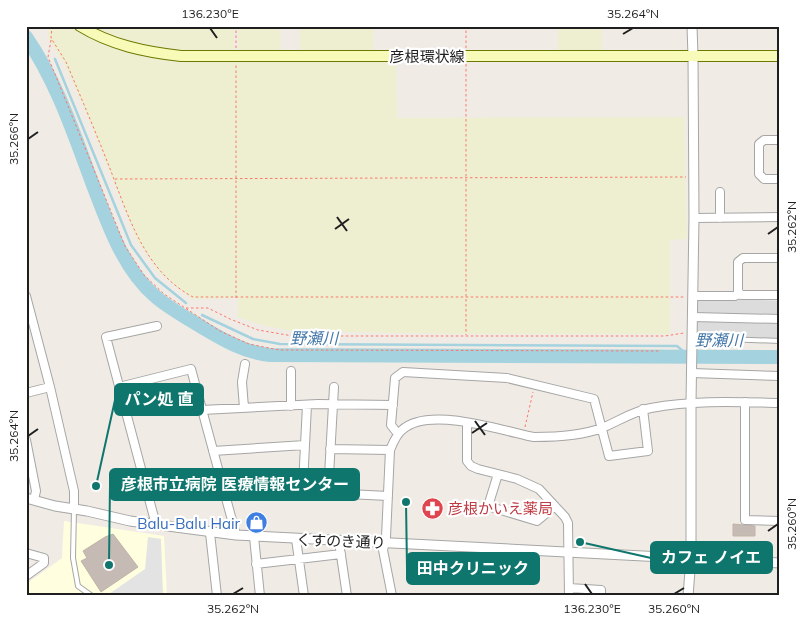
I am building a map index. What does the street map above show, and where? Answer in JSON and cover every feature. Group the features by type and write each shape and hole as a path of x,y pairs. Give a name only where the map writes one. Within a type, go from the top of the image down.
{"main road":[{"name":"彦根環状線","path":"80,26 101,37 152,53 181,56 780,56"}],"street":[{"path":"688,596 691,558 691,403 694,296 694,56 692,26"},
{"path":"780,140 764,140 759,144 759,174 764,179 780,179"},
{"path":"720,192 720,218"},
{"path":"694,218 780,217"},
{"path":"739,293 738,262 742,258 780,258"},
{"path":"694,296 735,296 739,293"},
{"path":"739,293 741,295 780,295"},
{"path":"26,296 50,387 74,491 74,509"},
{"path":"693,317 780,319"},
{"path":"156,525 106,337 157,326"},
{"path":"244,408 242,382 245,364"},
{"path":"119,388 191,369 236,535"},
{"path":"291,406 292,370"},
{"path":"692,370 780,376"},
{"path":"398,434 391,425 394,378 403,372 507,378 594,400 609,456 648,452 643,409"},
{"path":"26,393 50,387"},
{"path":"334,387 328,493 388,496"},
{"path":"392,596 383,550 385,543 390,450 398,434 417,422 428,420 466,423 523,435 551,437 602,428 643,409 716,401 780,402"},
{"path":"745,402 745,520 780,521"},
{"path":"202,410 333,404 393,405"},
{"path":"224,489 303,485 307,405"},
{"path":"466,423 467,461 471,466 478,470 517,479 539,489 565,517 568,523 569,592 601,590 601,596"},
{"path":"26,440 36,491 30,499"},
{"path":"213,451 305,445"},
{"path":"330,449 390,450"},
{"path":"498,474 489,503 492,507 537,521 555,506"},
{"name":"くすのき通り","path":"30,499 156,525 254,537 780,563"},
{"path":"210,533 217,596"},
{"path":"254,537 260,596"},
{"path":"296,539 304,596"},
{"path":"339,542 347,596"},
{"path":"26,553 44,558 44,563 26,576"},
{"path":"256,564 341,554"}],"lane":[{"path":"692,335 724,339 780,341"},
{"path":"74,509 72,558 78,586 92,596"}],"path":[{"path":"52,26 48,57 125,246 144,275 164,294 220,331 250,344 279,350 660,352"},
{"path":"236,26 236,298"},
{"path":"466,26 466,336"},
{"path":"51,38 66,62 138,239 160,270 193,297 694,296"},
{"path":"114,178 694,177"},
{"path":"184,308 208,308 258,330 293,336 665,336 683,333 692,335"},
{"path":"523,435 535,385"}],"shaded area":[{"path":"49,26 70,26 86,36 116,48 146,57 170,60 396,61 397,118 684,117 687,239 670,240 670,334 464,334 291,331 262,325 238,317 238,298 192,299 158,271 137,241 89,120 64,63 48,38"},
{"path":"91,26 234,26 234,51 182,51 154,48 107,35"},
{"path":"238,26 280,26 281,51 238,51"},
{"path":"300,26 373,26 374,53 300,51"},
{"path":"558,26 602,26 602,50 558,51"},
{"path":"693,296 780,301 780,341 692,337"},
{"path":"64,521 164,536 167,596 26,596 26,584 62,558"},
{"path":"148,537 161,539 163,596 110,596 109,594 145,569"}],"building":[{"path":"733,524 755,526 755,536 733,536"},
{"path":"113,534 138,567 101,592 81,561 87,558 83,551"}],"waterway":[{"name":"野瀬川","path":"26,37 56,90 111,230 134,273 144,286 166,305 234,345 270,355 780,357"},
{"path":"55,59 131,245 155,278 186,303"},
{"path":"202,315 253,339 280,344 677,346 689,356"}],"place":[{"name":"パン処 直","path":"96,486"},
{"name":"田中クリニック","path":"406,502"},
{"name":"彦根かいえ薬局","path":"432,508"},
{"name":"Balu-Balu Hair","path":"256,523"},
{"name":"カフェ ノイエ","path":"580,542"},
{"name":"彦根市立病院 医療情報センター","path":"109,565"}]}
